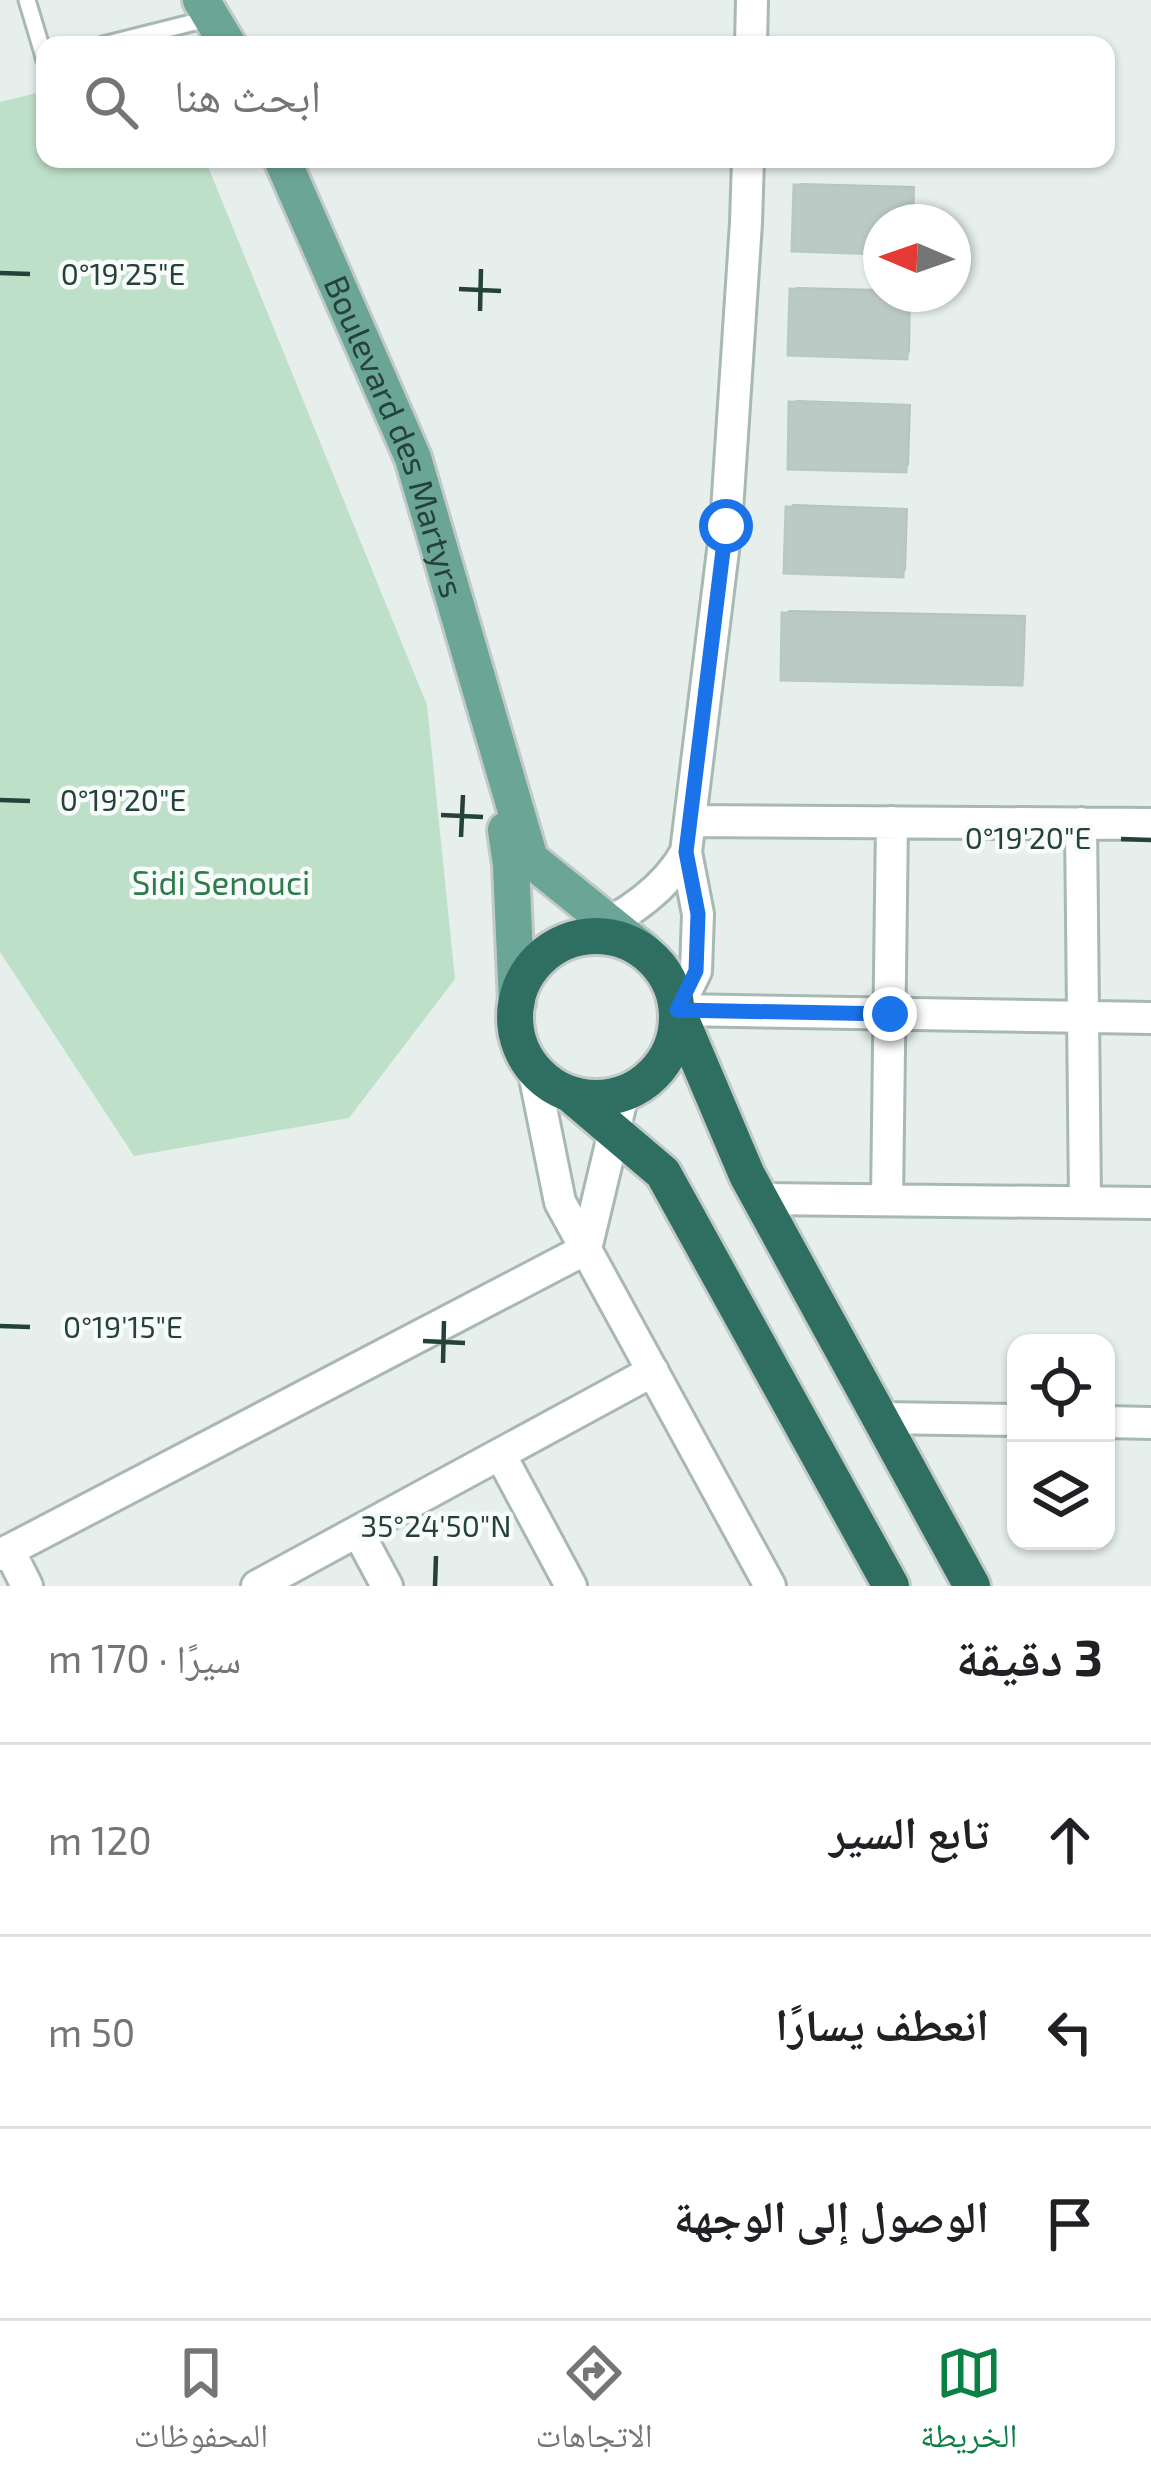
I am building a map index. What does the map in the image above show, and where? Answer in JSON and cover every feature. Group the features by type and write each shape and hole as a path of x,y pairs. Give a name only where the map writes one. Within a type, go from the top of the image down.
{"highway":[{"path":"891,1586 663,1173 570,1094 549,1084 521,1047 517,1002 524,980 556,947 594,931 644,951 660,968 747,1175 973,1586"},
{"path":"570,1094 596,1098 622,1094 646,1081 664,1061 675,1037 677,1010"}],"main road":[{"name":"Boulevard des Martyrs","path":"286,168 413,458 489,719"},
{"path":"489,719 530,859 594,931"},
{"path":"489,719 511,865 517,1002"}],"street":[{"path":"751,36 752,0"},
{"path":"748,168 726,526 688,837 698,914 696,971 677,1010 1151,1018"},
{"path":"688,837 892,822 1151,824"},
{"path":"886,1201 892,822"},
{"path":"1081,823 1085,1202"},
{"path":"594,931 673,875 688,837"},
{"path":"533,1068 560,1202 770,1586"},
{"path":"27,1586 4,1553 586,1249 622,1094"},
{"path":"606,1169 624,1161 663,1173"},
{"path":"760,1199 1151,1203"},
{"path":"257,1586 653,1371"},
{"path":"880,1418 1007,1420"},
{"path":"1115,1422 1151,1423"},
{"path":"500,1454 571,1586"},
{"path":"358,1532 387,1586"}],"lane":[{"path":"27,0 38,36"},
{"path":"144,36 213,21"}],"green space":[{"name":"Sidi Senouci","path":"36,93 36,168 209,168 427,705 455,979 349,1118 134,1156 0,952 0,102"}],"building":[{"path":"794,185 913,189 913,204 863,204 863,253 792,251"},
{"path":"790,289 863,292 863,312 908,312 907,359 788,355"},
{"path":"789,402 908,406 906,472 788,469"},
{"path":"786,507 905,510 903,577 784,573"},
{"path":"782,613 1023,618 1022,685 781,680"}],"route":[{"path":"726,526 686,852 698,914 696,971 677,1010 890,1014"}]}
